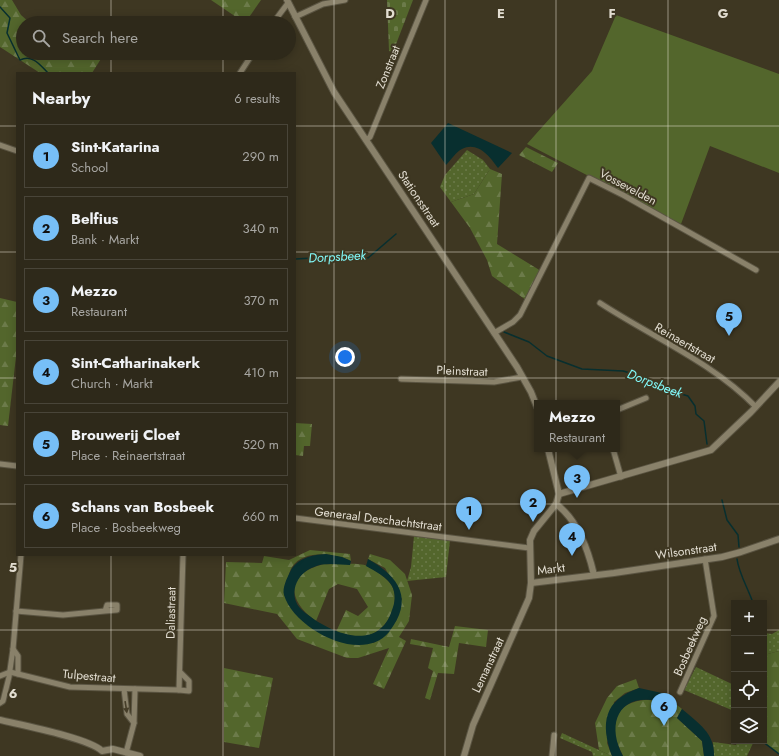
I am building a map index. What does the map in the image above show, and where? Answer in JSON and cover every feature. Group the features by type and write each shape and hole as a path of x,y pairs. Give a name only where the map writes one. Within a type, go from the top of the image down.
{"street":[{"path":"296,17 323,4 344,0"},
{"name":"Zonstraat","path":"366,140 370,138 426,0"},
{"path":"278,16 288,2"},
{"name":"Stationsstraat","path":"288,2 295,16"},
{"name":"Stationsstraat","path":"296,19 334,92 494,333 522,377 534,401"},
{"path":"241,72 248,60"},
{"path":"0,145 16,151"},
{"name":"Vossevelden","path":"494,333 513,322 520,315 589,178 623,195 756,270"},
{"name":"Reinaertstraat","path":"600,303 636,326 719,374 733,384 756,406"},
{"name":"Pleinstraat","path":"401,379 494,382 522,377"},
{"path":"559,494 711,450 779,382"},
{"path":"620,409 646,398"},
{"path":"549,452 559,494 556,504 574,522 590,559 594,575"},
{"path":"614,452 621,477"},
{"path":"0,464 16,466"},
{"name":"Markt","path":"556,504 534,531 530,540 531,583 594,575"},
{"name":"Generaal Deschachtstraat","path":"296,518 529,548"},
{"name":"Wilsonstraat","path":"594,575 705,559 741,552 779,539"},
{"path":"0,703 3,701 10,672 21,556"},
{"name":"Daliastraat","path":"178,690 180,672 183,556"},
{"name":"Bosbeekweg","path":"680,692 714,616 705,559"},
{"name":"Lemanstraat","path":"464,756 473,724 526,607 531,583"},
{"path":"16,611 64,616 105,611"},
{"path":"13,649 18,656 18,674"},
{"path":"0,676 10,672"},
{"name":"Tulpestraat","path":"10,672 70,687 135,689"},
{"path":"126,753 134,723 135,689 189,691 190,681 180,672"},
{"path":"124,689 128,714 134,723"},
{"path":"0,720 71,738 97,747 102,754 114,749 140,756"},
{"path":"552,756 554,735"}],"green space":[{"path":"0,0 12,0 22,16 16,16 16,57 0,47"},
{"path":"211,0 261,0 250,16 235,16"},
{"path":"387,0 413,0 393,52 389,51"},
{"path":"616,15 779,74 779,173 710,146 681,224 527,144 592,71"},
{"path":"20,60 100,60 93,72 38,72"},
{"path":"526,147 558,163 552,172 519,155"},
{"path":"467,150 483,160 490,169 474,194 451,202 440,187 445,175"},
{"path":"490,169 502,174 497,244 541,271 526,300 492,276 487,260 470,228 451,202 474,194"},
{"path":"0,298 16,302 16,357 8,426 0,425"},
{"path":"296,423 312,424 310,446 304,446 303,456 296,455"},
{"path":"414,536 450,540 446,577 407,581 411,567"},
{"path":"310,550 350,554 351,561 337,556 320,554 304,557 297,561 292,567 287,580 284,594 292,608 301,619 321,632 332,635 374,643 402,599 385,568 368,559 370,554 390,560 405,574 412,595 409,621 399,637 406,641 384,689 373,684 389,648 358,658 347,658 297,639 277,614 224,603 226,562 262,563 264,556 289,560"},
{"path":"324,564 352,564 367,566 382,575 388,581 393,588 395,603 390,617 380,629 373,634 366,636 351,636 336,632 346,610 358,616 368,607 357,589 338,584 329,589 316,621 306,613 295,596 294,588 297,580 302,574 312,568"},
{"path":"455,626 488,630 486,647 459,643 454,674 438,673 430,700 425,698 433,671 428,668 433,648 410,644 411,639 449,647"},
{"path":"779,630 779,651 767,654 767,633 772,634"},
{"path":"779,651 779,754 766,744 767,654"},
{"path":"696,667 731,684 731,710 684,690"},
{"path":"224,668 273,678 259,748 224,742"},
{"path":"636,679 639,688 625,693 614,702 607,743 612,756 599,750 595,723 607,698 617,686"},
{"path":"662,693 682,709 677,718 702,741 704,756 623,756 616,741 614,732 614,723 617,716 627,705 641,700 657,701"},
{"path":"562,733 612,756 593,756 592,752 560,738"},
{"path":"713,742 736,745 753,744 747,756 714,756"}],"water":[{"path":"448,123 512,153 498,168 483,151 473,147 468,147 458,152 446,165 431,143"},
{"path":"326,554 342,557 351,561 350,565 318,565 302,574 298,580 294,592 297,604 312,618 338,632 364,636 376,632 385,624 393,607 395,595 392,586 387,580 366,566 368,559 379,566 395,582 400,590 402,600 401,610 397,620 389,632 377,641 363,645 347,644 330,639 314,630 301,620 290,608 284,595 284,589 286,580 293,567 296,563 305,558"},
{"path":"639,688 662,693 657,701 644,700 633,702 625,707 619,714 616,723 616,733 618,744 623,756 612,756 606,733 608,714 618,699"},
{"path":"682,709 709,735 714,748 714,756 704,756 702,741 677,718"}],"waterway":[{"name":"Dorpsbeek","path":"0,7 10,18 7,33 16,52"},
{"name":"Dorpsbeek","path":"34,60 47,72"},
{"name":"Dorpsbeek","path":"296,259 350,256 368,258 396,234"},
{"name":"Dorpsbeek","path":"504,332 529,342 547,356 582,369 623,371 637,375 648,384 688,396 695,406 696,414 704,421 707,444"},
{"name":"Dorpsbeek","path":"722,500 727,520 738,535 739,547"},
{"name":"Dorpsbeek","path":"737,559 752,600"},
{"name":"Dorpsbeek","path":"766,744 779,754"}],"place":[{"name":"Brouwerij Cloet","path":"729,336"},
{"name":"Mezzo","path":"577,498"},
{"name":"Belfius","path":"533,522"},
{"name":"Sint-Katarina","path":"469,530"},
{"name":"Sint-Catharinakerk","path":"572,556"},
{"name":"Schans van Bosbeek","path":"664,726"}]}
